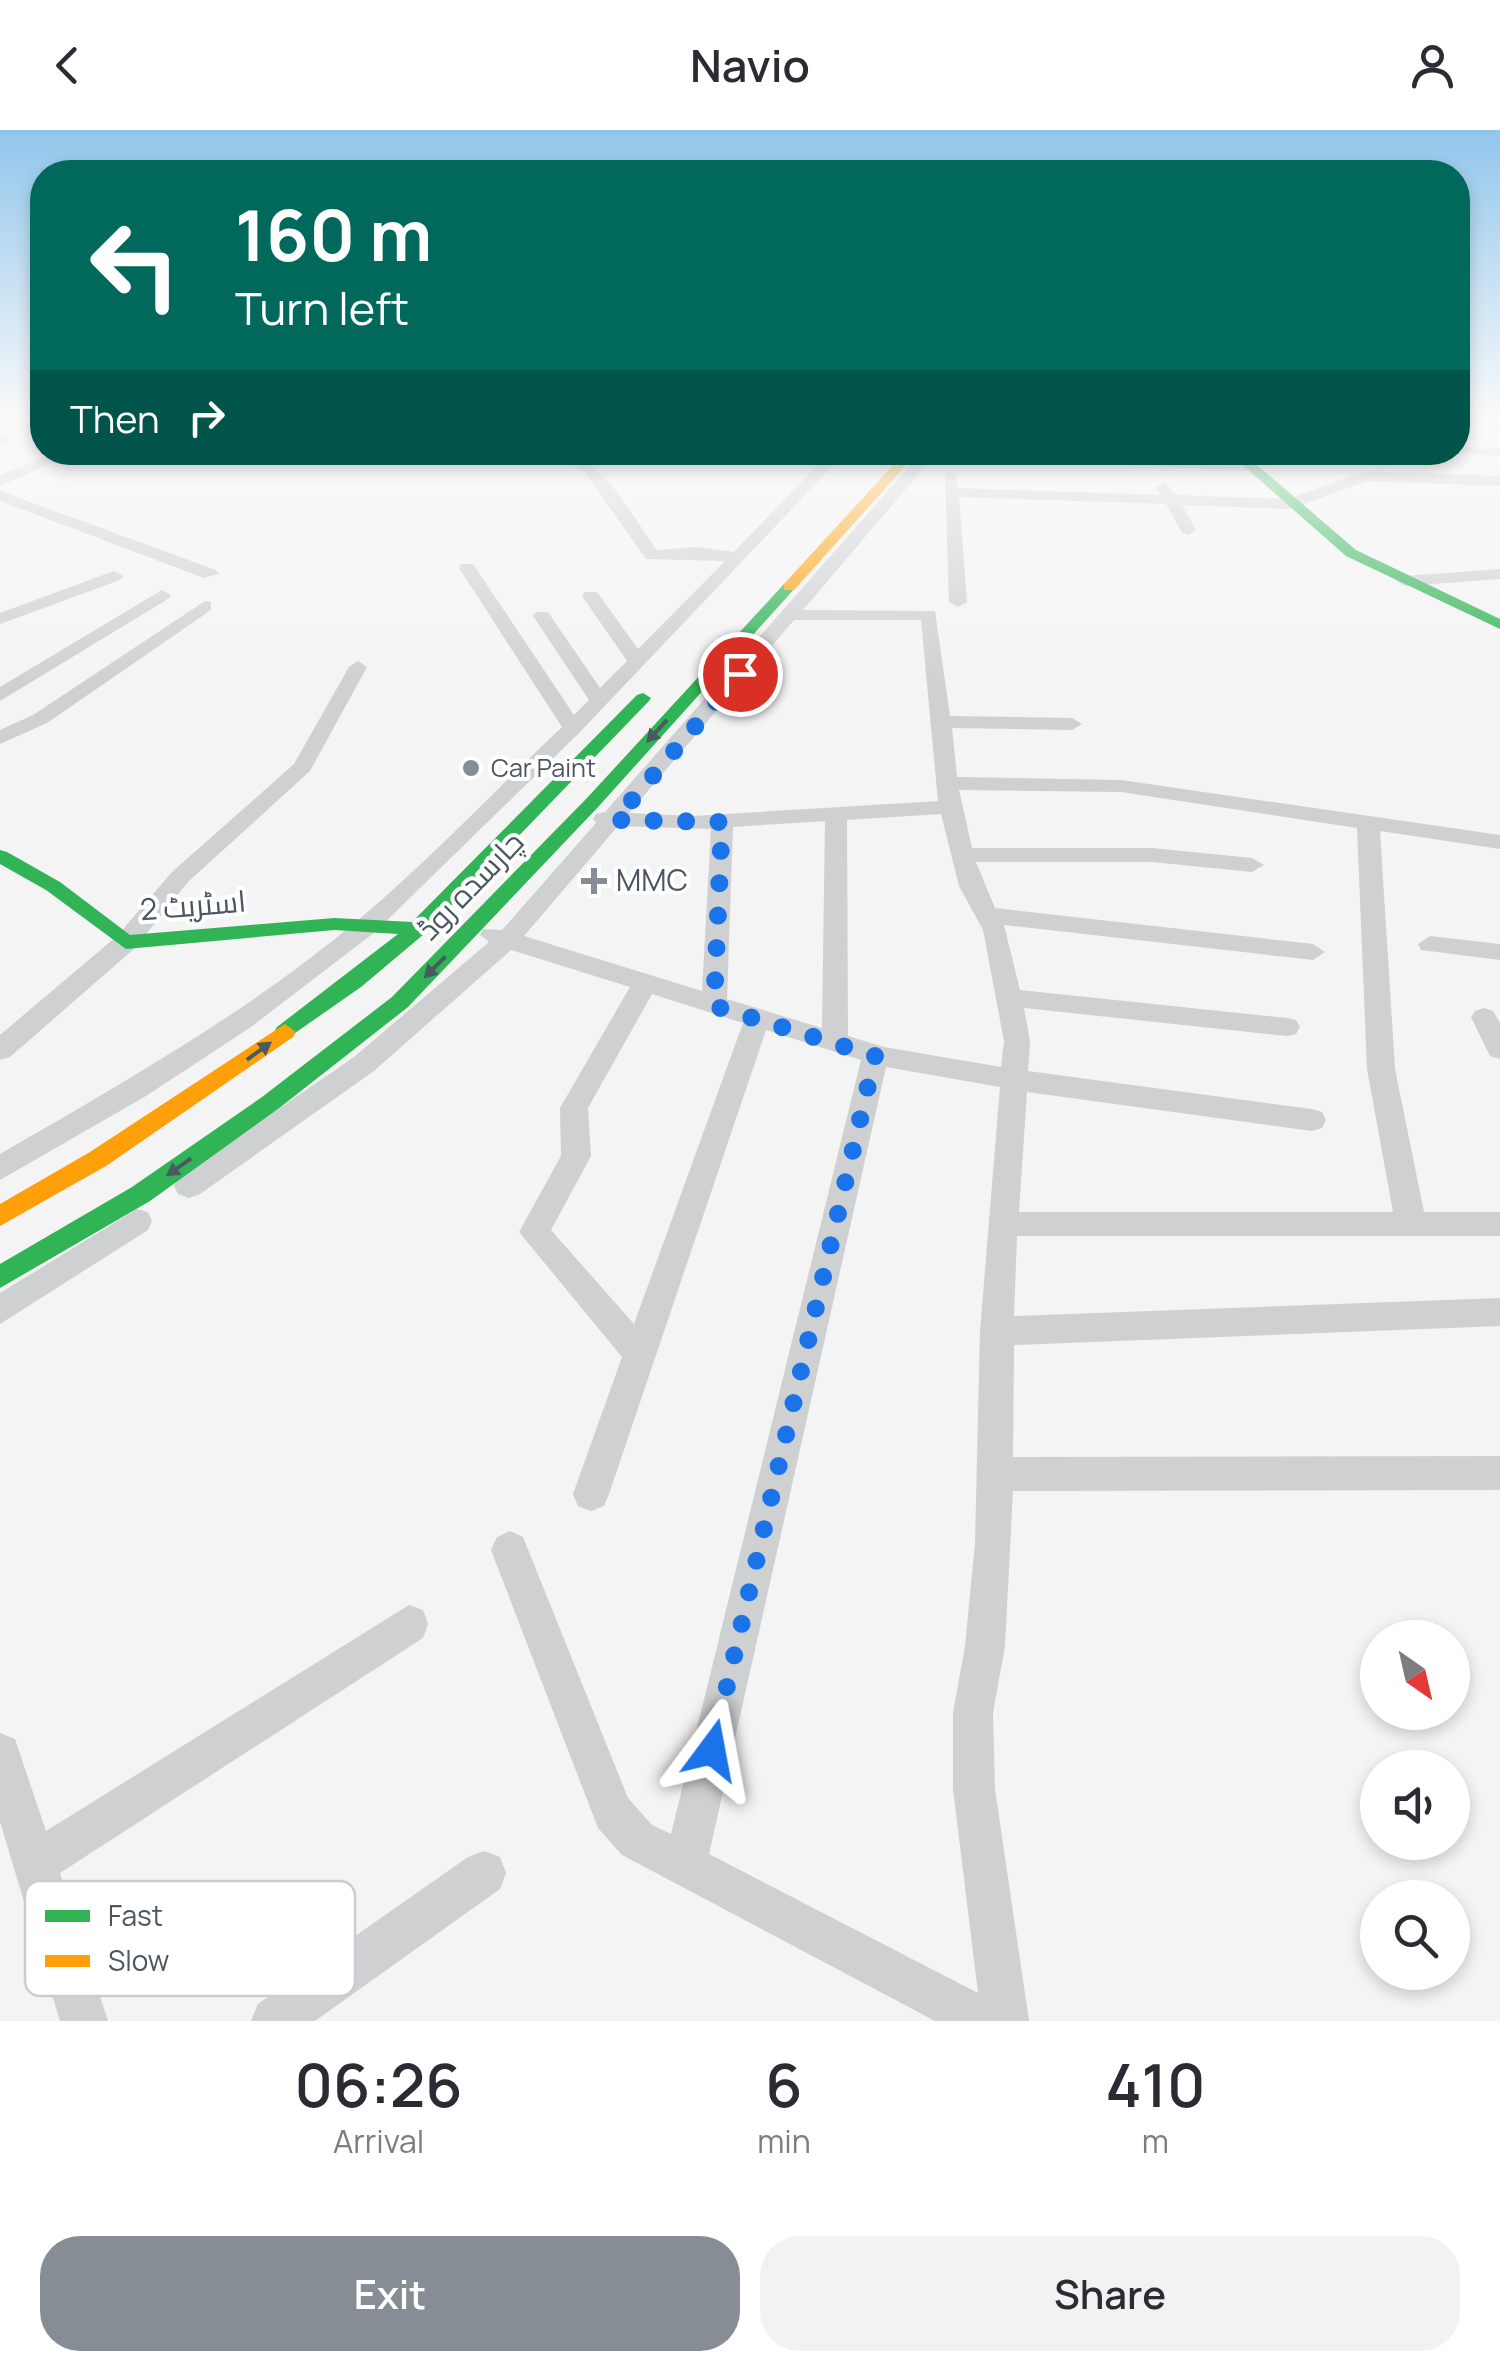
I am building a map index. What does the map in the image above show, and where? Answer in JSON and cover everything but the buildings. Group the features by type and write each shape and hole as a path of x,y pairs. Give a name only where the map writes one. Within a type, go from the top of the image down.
{"main road":[{"path":"801,525 814,507"},
{"name":"چارسدہ روڈ","path":"0,1277 140,1194 270,1103 400,1002 578,818 714,657 859,507"},
{"path":"1294,507 1351,553 1500,625"},
{"name":"چارسدہ روڈ","path":"0,1216 98,1159 204,1090 354,982 417,929 660,680"},
{"name":"اسٹریٹ 2","path":"0,856 53,886 126,942 334,924 417,929"}],"street":[{"path":"30,507 210,574"},
{"path":"617,507 652,555 697,552 736,557"},
{"path":"0,1168 136,1090 227,1030 366,926 574,728 736,557 793,507"},
{"path":"0,1310 268,1133 364,1064 508,940 887,507"},
{"path":"955,507 958,602"},
{"path":"1174,507 1188,530"},
{"path":"467,568 574,728"},
{"path":"1404,581 1500,574"},
{"path":"0,619 114,576"},
{"path":"0,695 162,595"},
{"path":"591,596 636,661"},
{"path":"0,738 40,719 205,606"},
{"path":"789,615 929,615 948,795 970,886 995,930 1018,1041 996,1331 995,1474 988,1612 973,1713 974,1789 1005,2021"},
{"path":"542,616 600,701"},
{"path":"0,1050 126,942 180,877 303,767 358,667"},
{"path":"941,722 1072,724"},
{"path":"578,818 722,822 836,813 948,795 1121,786 1500,842"},
{"path":"835,1044 836,813"},
{"path":"714,1006 722,822"},
{"path":"1368,823 1381,1070 1411,1224"},
{"path":"961,855 1152,856 1252,865"},
{"path":"986,916 1314,952"},
{"path":"472,929 875,1056 1017,1080 1312,1120"},
{"path":"1430,944 1500,952"},
{"path":"640,1354 534,1232 576,1156 574,1108 645,984"},
{"path":"1010,998 1287,1027"},
{"path":"1484,1017 1500,1050"},
{"path":"591,1494 757,1019"},
{"path":"685,1865 875,1056"},
{"path":"1003,1224 1500,1224"},
{"path":"996,1331 1500,1312"},
{"path":"995,1474 1500,1473"},
{"path":"510,1550 613,1813 638,1840 982,2021"},
{"path":"34,1864 410,1624"},
{"path":"0,1754 39,1881"},
{"path":"355,1964 484,1873"},
{"path":"76,1996 84,2021"},
{"path":"275,2021 310,1996"}],"traffic: fast":[{"path":"1298,507 1351,553 1500,625"},
{"path":"0,1277 141,1194 270,1103 400,1002 593,802 789,587"},
{"path":"285,1032 354,982 417,929 643,698"},
{"path":"0,856 53,886 126,942 334,924 417,929"}],"traffic: slow":[{"path":"789,587 862,507"},
{"path":"0,1216 98,1159 285,1032"}],"place":[{"name":"Car Paint","path":"471,768"},
{"name":"MMC","path":"594,881"}],"route":[{"path":"712,1750 875,1056 714,1006 722,822 615,820 740,674"}]}
